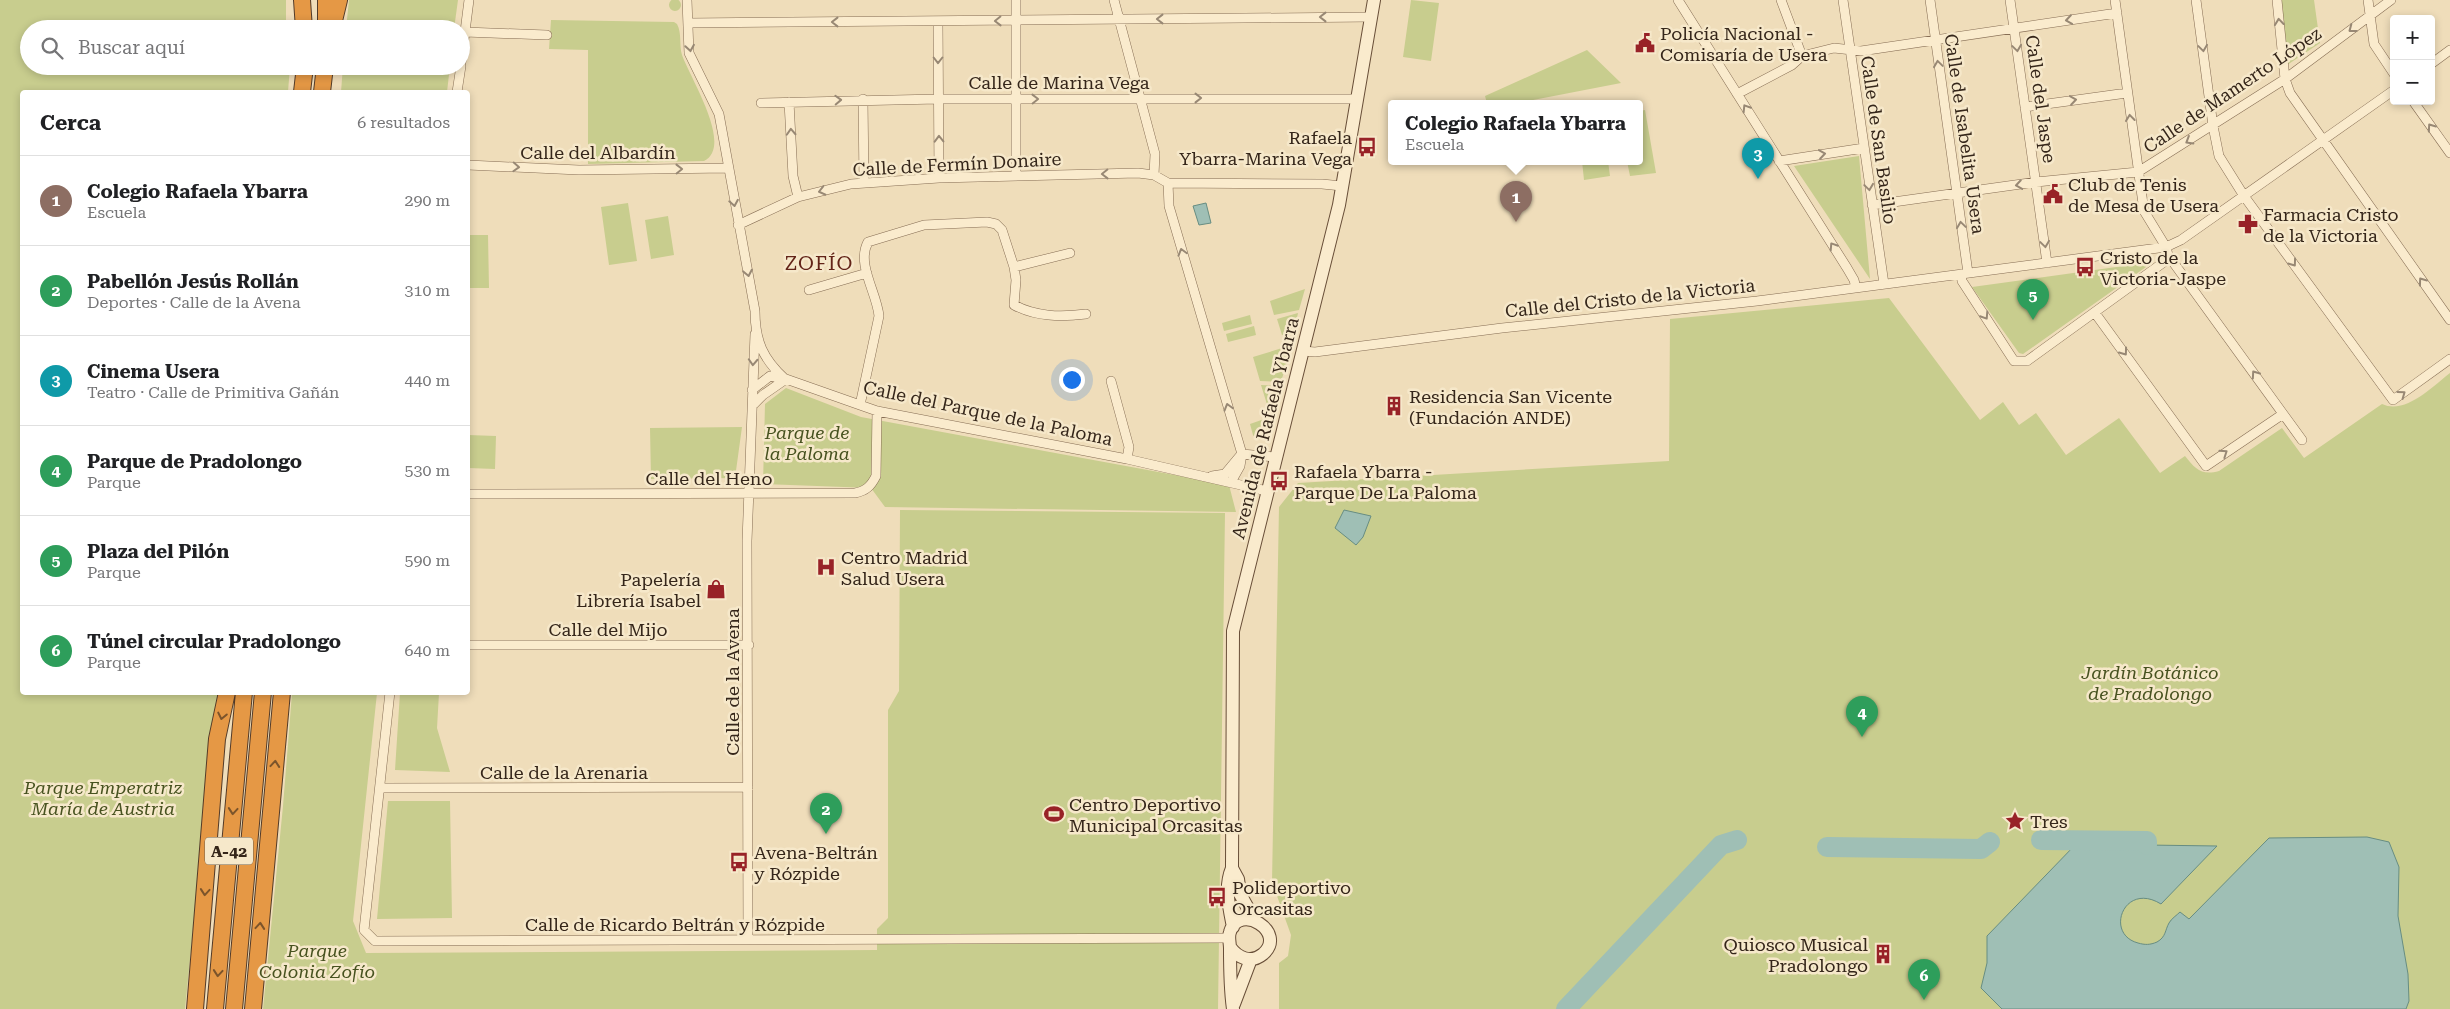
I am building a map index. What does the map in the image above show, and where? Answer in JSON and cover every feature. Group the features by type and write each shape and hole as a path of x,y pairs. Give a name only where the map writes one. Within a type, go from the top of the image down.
{"highway":[{"path":"293,0 302,20"},
{"path":"302,0 304,20"},
{"path":"326,0 326,20"},
{"path":"334,20 339,0"},
{"path":"302,90 304,75"},
{"path":"322,90 323,75"},
{"path":"195,1009 217,739 226,695"},
{"name":"A-42","path":"215,1009 244,695"},
{"name":"A-42","path":"234,1009 263,695"},
{"path":"253,1009 282,695"}],"main road":[{"name":"Avenida de Rafaela Ybarra","path":"1233,1009 1229,974 1231,937 1228,879 1232,868 1233,631 1342,186 1374,0"},
{"name":"Avenida de Rafaela Ybarra","path":"1232,868 1238,879 1240,894 1254,920 1266,928 1269,936 1268,946 1263,954 1251,959 1233,1009"},
{"path":"1251,959 1235,954 1231,937 1239,921 1254,920"}],"street":[{"path":"466,20 469,0"},
{"name":"Calle del Parque de la Paloma","path":"687,0 689,53 719,114 755,311 755,334 770,366 786,379"},
{"path":"1016,0 1016,176"},
{"path":"1114,0 1156,154 1154,175 1168,183 1322,184 1342,186"},
{"path":"1678,0 1851,274 1856,288"},
{"path":"1781,0 1802,56"},
{"name":"Calle de San Basilio","path":"1843,0 1884,284"},
{"name":"Calle de Isabelita Usera","path":"1930,0 1957,194 1964,273"},
{"name":"Calle del Jaspe","path":"2010,0 2047,263"},
{"path":"2115,0 2144,211 2167,251 2302,440"},
{"path":"2196,0 2213,126 2219,156 2244,196 2393,400 2450,359"},
{"path":"2276,0 2285,79 2290,93 2450,320"},
{"path":"2368,0 2374,44 2390,68"},
{"name":"Calle de Mamerto López","path":"1872,205 2036,182 2138,172 2285,79 2391,0"},
{"path":"1737,94 1792,65 1802,56 1834,48 1850,51 2117,13"},
{"path":"688,23 1371,17"},
{"path":"938,21 939,178"},
{"path":"470,32 547,35"},
{"path":"2435,61 2450,50"},
{"path":"458,90 460,75"},
{"path":"2025,107 2127,92"},
{"name":"Calle del Cristo de la Victoria","path":"1303,351 1320,352 1502,328 1856,288 2047,263 2167,251 2390,93"},
{"name":"Calle de Marina Vega","path":"761,104 938,99 1357,99"},
{"path":"863,100 864,183"},
{"path":"789,102 793,176 798,197"},
{"path":"2416,105 2450,153"},
{"path":"1779,161 1864,148"},
{"name":"Calle del Albardín","path":"470,165 579,170 728,168"},
{"name":"Calle de Fermín Donaire","path":"738,225 756,219 798,197 864,183 939,178 1138,173 1154,175"},
{"path":"1168,183 1169,206 1242,454 1240,466 1231,482"},
{"path":"860,405 879,316 878,303 866,273 864,249 868,242 924,225 987,222 996,224 1002,230 1014,267 1016,280 1014,305 1028,312 1065,316 1086,314"},
{"name":"Calle del Cristo de la Victoria","path":"1964,273 1962,281 2014,360 2027,361 2164,262 2167,251"},
{"path":"1014,267 1070,253"},
{"path":"809,290 866,273"},
{"path":"2095,312 2206,466 2284,414"},
{"name":"Calle de la Avena","path":"748,940 748,494 754,404 752,390 755,334"},
{"name":"Calle del Parque de la Paloma","path":"752,390 770,376 786,379 877,410 1127,459 1267,491"},
{"path":"754,404 763,395 786,379"},
{"name":"Calle del Parque de la Paloma","path":"1111,381 1129,447 1127,459"},
{"name":"Calle del Heno","path":"470,494 855,493 864,491 872,485 876,476 877,410"},
{"path":"1242,454 1276,457"},
{"path":"1209,477 1225,474 1242,454"},
{"name":"Calle del Mijo","path":"470,645 749,645"},
{"name":"Calle de Ricardo Beltrán y Rózpide","path":"390,695 364,921 364,930 375,941 1231,937"},
{"name":"Calle de la Arenaria","path":"380,788 748,787"}],"green space":[{"path":"675,-1 681,5 675,11 669,5"},
{"name":"Parque Emperatriz María de Austria","path":"0,0 286,0 286,20 20,20 20,75 289,75 288,90 20,90 20,695 220,695 213,732 185,1009 0,1009"},
{"path":"349,0 458,0 455,20 347,20"},
{"path":"1411,0 1439,3 1431,61 1403,57"},
{"path":"2279,0 2314,0 2320,43 2284,67"},
{"path":"551,20 674,22 677,24 682,55 707,111 712,127 714,141 712,153 704,161 588,164 588,50 549,49"},
{"path":"1587,50 1621,83 1533,100 1486,100 1485,96"},
{"path":"342,75 449,75 447,90 341,90"},
{"path":"1643,110 1645,110 1656,173 1630,176 1628,165 1643,165"},
{"path":"1859,156 1870,279 1794,166"},
{"path":"1582,165 1609,165 1610,176 1584,180"},
{"path":"628,203 637,261 609,265 601,207"},
{"path":"668,216 674,255 651,259 645,220"},
{"path":"470,235 488,235 489,288 470,288"},
{"path":"2145,263 2146,267 2023,354 2019,353 1972,287"},
{"path":"1305,289 1299,310 1274,315 1270,301"},
{"name":"Jardín Botánico de Pradolongo","path":"1889,298 1980,420 2003,402 2019,425 2036,413 2066,455 2119,418 2160,473 2185,456 2192,465 2203,472 2219,471 2282,428 2304,458 2382,404 2400,406 2409,403 2427,392 2450,373 2450,1009 1279,1009 1279,963 1288,956 1291,935 1272,882 1279,507 1298,483 1669,461 1670,319"},
{"path":"1298,313 1294,332 1282,335 1277,319"},
{"path":"1250,315 1252,324 1224,331 1222,323"},
{"path":"1254,326 1256,335 1228,342 1226,334"},
{"path":"1292,345 1281,382 1260,381 1253,357"},
{"path":"1261,385 1280,386 1273,414 1270,414"},
{"name":"Parque de la Paloma","path":"786,388 861,417 1229,485 1236,512 885,507 871,488 763,484 765,404"},
{"path":"1270,417 1267,438 1257,440 1253,435 1250,424"},
{"path":"742,427 735,478 651,479 650,428"},
{"path":"470,435 496,436 495,469 470,468"},
{"name":"Centro Deportivo Municipal Orcasitas","path":"900,510 1225,513 1218,1009 263,1009 292,695 377,695 353,921 366,953 877,950 877,929 888,918 888,710 899,691"},
{"path":"400,695 439,695 437,728 450,772 395,770"},
{"path":"388,801 450,801 452,918 377,919"}],"water":[{"path":"1206,203 1211,223 1199,225 1193,206"},
{"path":"1344,510 1371,516 1363,537 1356,545 1335,528"},
{"path":"2367,837 2389,842 2399,867 2398,916 2408,974 2409,1001 2406,1009 2002,1009 1981,988 1987,963 1987,936 2076,844 2217,846 2161,904 2148,899 2137,899 2128,904 2123,911 2122,930 2128,938 2138,943 2152,944 2162,938 2170,922 2180,912 2189,919 2269,838"}],"waterway":[{"path":"1566,1009 1721,845 1737,840"},
{"path":"2041,840 2147,841 2147,845"},
{"path":"1827,847 1981,849 1990,842"}],"place":[{"name":"Policía Nacional - Comisaría de Usera","path":"1645,43"},
{"name":"Rafaela Ybarra-Marina Vega","path":"1367,147"},
{"name":"Cinema Usera","path":"1758,179"},
{"name":"Club de Tenis de Mesa de Usera","path":"2053,194"},
{"name":"Colegio Rafaela Ybarra","path":"1516,222"},
{"name":"Farmacia Cristo de la Victoria","path":"2248,224"},
{"name":"Cristo de la Victoria-Jaspe","path":"2085,267"},
{"name":"Plaza del Pilón","path":"2033,320"},
{"name":"Residencia San Vicente (Fundación ANDE)","path":"1394,406"},
{"name":"Rafaela Ybarra - Parque De La Paloma","path":"1279,481"},
{"name":"Centro Madrid Salud Usera","path":"826,567"},
{"name":"Papelería Librería Isabel","path":"716,589"},
{"name":"Parque de Pradolongo","path":"1862,737"},
{"name":"Centro Deportivo Municipal Orcasitas","path":"1054,814"},
{"name":"Tres","path":"2015,821"},
{"name":"Pabellón Jesús Rollán","path":"826,834"},
{"name":"Avena-Beltrán y Rózpide","path":"739,862"},
{"name":"Polideportivo Orcasitas","path":"1217,897"},
{"name":"Quiosco Musical Pradolongo","path":"1883,954"},
{"name":"Túnel circular Pradolongo","path":"1924,1000"}],"district":[{"name":"ZOFÍO","path":"819,263"}],"park label":[{"name":"Parque Colonia Zofío","path":"317,960"}]}
